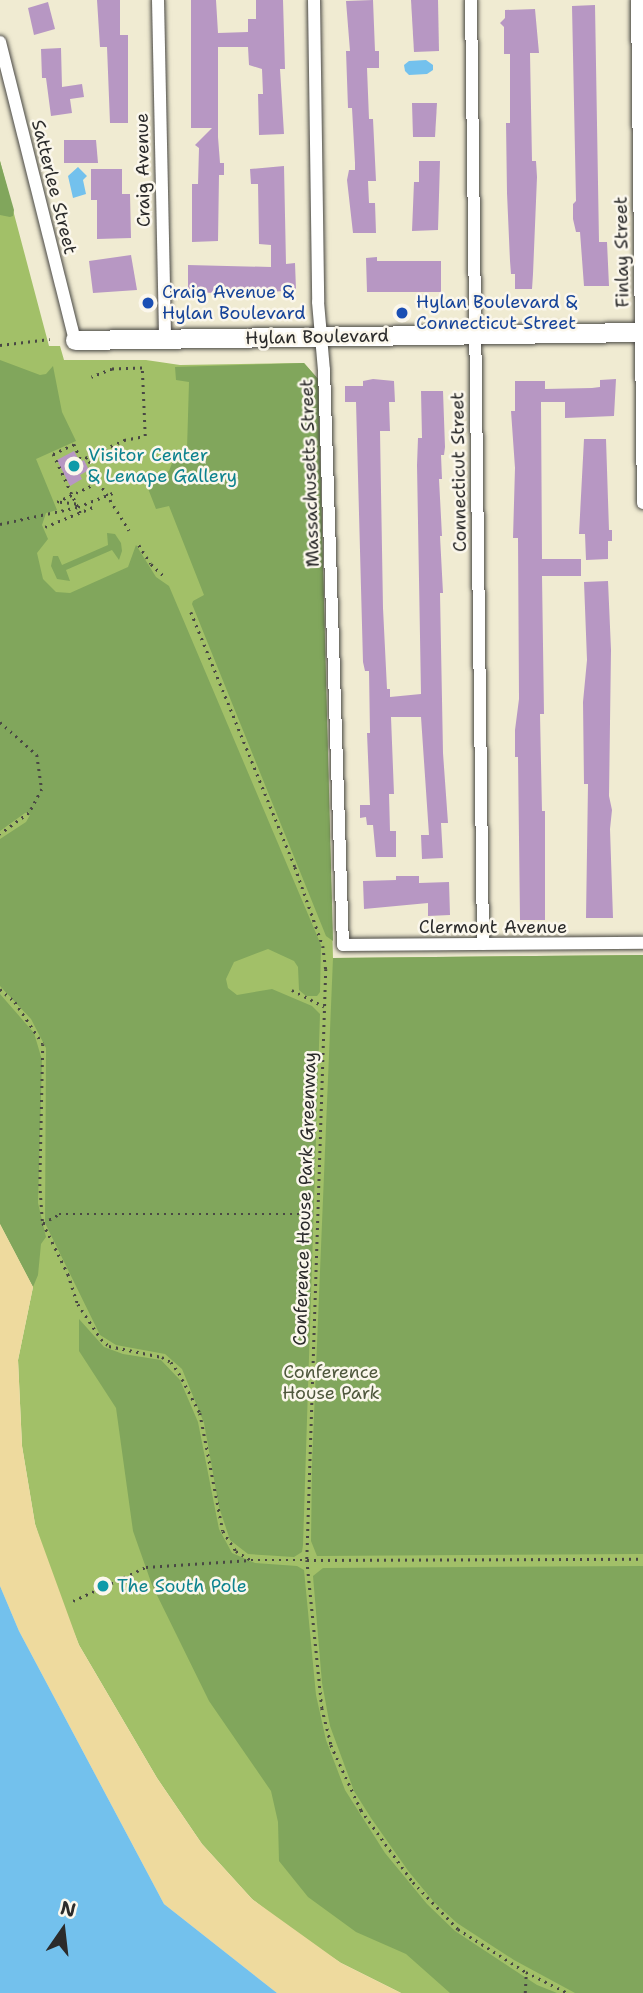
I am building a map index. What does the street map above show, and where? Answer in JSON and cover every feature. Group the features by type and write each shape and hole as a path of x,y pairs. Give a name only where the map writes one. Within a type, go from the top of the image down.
{"street":[{"name":"Craig Avenue","path":"158,0 165,340"},
{"name":"Massachusetts Street","path":"314,0 318,302 322,337 343,945"},
{"name":"Connecticut Street","path":"471,0 483,944"},
{"name":"Finlay Street","path":"637,0 643,503"},
{"name":"Satterlee Street","path":"0,42 75,340"},
{"name":"Hylan Boulevard","path":"75,340 642,332"},
{"name":"Clermont Avenue","path":"343,945 643,943"}],"path":[{"path":"0,345 50,340"},
{"path":"80,513 53,454 74,444 80,460 124,440 145,436 142,368 111,369 92,377"},
{"path":"87,457 106,495 129,530"},
{"path":"77,505 57,503 99,482"},
{"path":"0,524 77,505 115,492"},
{"path":"45,527 93,508"},
{"path":"139,545 151,564 164,576"},
{"name":"Conference House Park Greenway","path":"191,612 295,867 323,946 324,1006 307,1560 322,1709 331,1745 345,1780 391,1855 431,1903 458,1929 526,1972 568,1993"},
{"path":"0,722 37,755 42,789 29,813 0,834"},
{"path":"0,989 22,1011 43,1044 40,1184 43,1223 68,1274 78,1304 101,1339 121,1350 162,1357 171,1362 179,1373 200,1413 223,1531 236,1551 251,1560"},
{"path":"292,990 324,1006"},
{"path":"43,1223 49,1217 59,1214 317,1214"},
{"path":"73,1601 146,1567 251,1560 643,1559"},
{"path":"525,1993 526,1972"}],"green space":[{"name":"Conference House Park","path":"0,161 49,346 60,346 64,360 146,360 180,365 304,363 318,379 333,958 643,955 643,1993 401,1993 341,1963 295,1933 252,1899 202,1844 157,1778 79,1645 53,1581 35,1524 22,1446 18,1360 33,1287 0,1224"},
{"path":"0,161 14,210 13,216 10,217 0,215"},
{"path":"0,360 40,375 46,374 53,366 62,412 76,441 36,459 57,510 46,513 42,525 48,539 37,553 43,579 56,592 70,593 128,567 136,545 156,577 169,586 321,945 320,992 317,996 306,996 299,990 298,967 294,961 268,949 234,962 226,979 228,988 237,995 272,989 312,1006 320,1014 303,1545 302,1552 294,1557 248,1554 230,1540 219,1507 204,1423 182,1369 165,1354 116,1345 100,1335 45,1223 46,1048 31,1019 0,986 0,839 26,822 30,815 25,813 0,831"},
{"path":"304,363 318,379 333,941 326,936 192,604 204,595 169,506 156,509 147,486 148,481 169,471 177,450 187,449 189,382 176,380 175,367"},
{"path":"107,533 115,534 121,543 119,560 112,550 66,570 70,581 57,579 51,566 53,556 58,556 62,565 108,545"},
{"path":"643,955 643,1554 317,1556 311,1541 312,1464 333,958"},
{"path":"0,994 34,1033 42,1060 38,1203 46,1237 41,1244 38,1275 33,1287 0,1224"},
{"path":"79,1319 104,1347 123,1354 161,1360 180,1380 198,1422 219,1529 232,1553 255,1563 297,1566 304,1570 316,1695 326,1740 345,1790 385,1853 427,1904 455,1931 537,1985 557,1993 450,1993 406,1954 356,1932 308,1897 279,1861 278,1822 271,1791 209,1701 152,1585 133,1531 116,1408 79,1351"},
{"path":"643,1566 643,1993 575,1993 514,1960 457,1923 434,1902 409,1872 354,1791 330,1726 322,1683 313,1576 323,1568"}],"sand":[{"path":"0,1224 33,1287 18,1360 22,1446 35,1524 79,1645 157,1778 202,1844 252,1899 341,1963 401,1993 277,1993 164,1904 19,1631 0,1586"}],"water":[{"path":"426,60 433,65 433,70 427,74 409,75 405,71 404,65 409,61"},
{"path":"78,167 87,176 83,180 86,194 73,198 68,176"},
{"path":"0,1586 19,1631 164,1904 277,1993 0,1993"}],"building":[{"path":"97,0 120,0 120,35 128,35 128,123 110,123 107,47 100,47"},
{"path":"191,0 216,0 218,33 248,32 248,19 256,19 256,0 283,0 285,69 280,69 284,134 259,135 258,94 263,94 262,69 249,65 248,47 218,47 218,137 224,175 219,175 218,241 192,242 192,184 198,184 199,148 195,145 212,128 191,128"},
{"path":"373,0 375,51 379,51 379,68 367,68 376,181 368,181 369,203 375,203 376,233 353,233 347,180 349,170 355,170 355,163 352,108 348,108 346,51 350,51 346,1"},
{"path":"411,0 438,0 439,51 414,52"},
{"path":"48,2 55,29 34,35 28,8"},
{"path":"595,5 599,242 607,242 609,286 584,286 580,232 576,232 573,219 573,204 576,201 572,6"},
{"path":"535,9 539,53 530,53 532,161 536,161 537,177 532,289 515,289 515,274 511,274 507,193 506,123 510,123 510,54 504,54 504,27 500,23 505,18 505,10"},
{"path":"61,48 62,87 82,84 84,97 70,99 72,113 51,116 46,78 42,78 41,49"},
{"path":"412,103 437,103 435,137 413,137"},
{"path":"64,140 96,140 98,163 64,163"},
{"path":"419,161 440,161 438,230 412,231 414,182 419,182"},
{"path":"284,166 286,264 295,263 296,290 246,294 188,292 188,265 271,267 271,245 259,244 258,184 251,184 250,169"},
{"path":"91,169 122,169 122,194 130,194 131,238 97,239 97,200 91,200"},
{"path":"131,255 137,290 93,293 89,261"},
{"path":"377,257 377,261 441,261 441,292 367,292 366,258"},
{"path":"616,379 614,416 565,418 565,402 541,402 542,559 581,559 581,576 542,576 544,714 540,714 542,811 545,811 545,920 520,920 518,757 515,757 519,699 518,538 513,538 515,468 511,411 515,411 515,381 545,381 545,389 600,387 600,380"},
{"path":"363,381 394,381 395,402 389,402 390,431 380,431 383,608 387,689 390,689 390,697 421,694 417,465 418,438 422,438 421,391 443,391 445,447 444,455 441,455 442,479 439,479 443,593 440,593 443,753 448,823 441,823 443,858 422,859 421,835 429,835 421,717 391,717 394,794 389,794 390,831 396,831 396,857 376,857 373,825 367,825 366,817 360,818 360,805 370,805 367,733 370,733 369,671 365,671 363,662 356,402 345,402 345,386 363,386"},
{"path":"584,439 606,439 609,530 612,530 612,541 608,541 608,559 586,560 585,534 579,534"},
{"name":"Visitor Center & Lenape Gallery","path":"74,451 80,462 84,460 89,470 80,475 82,479 70,486 57,460"},
{"path":"608,581 611,650 609,796 612,810 610,829 613,918 586,918 588,784 584,784 583,702 587,660 584,582"},
{"path":"396,876 419,876 419,883 449,882 450,915 428,916 428,903 364,909 363,881 396,880"}],"place":[{"name":"Craig Avenue & Hylan Boulevard","path":"148,303"},
{"name":"Hylan Boulevard & Connecticut Street","path":"402,313"},
{"name":"Visitor Center & Lenape Gallery","path":"74,466"},
{"name":"The South Pole","path":"103,1586"}]}
